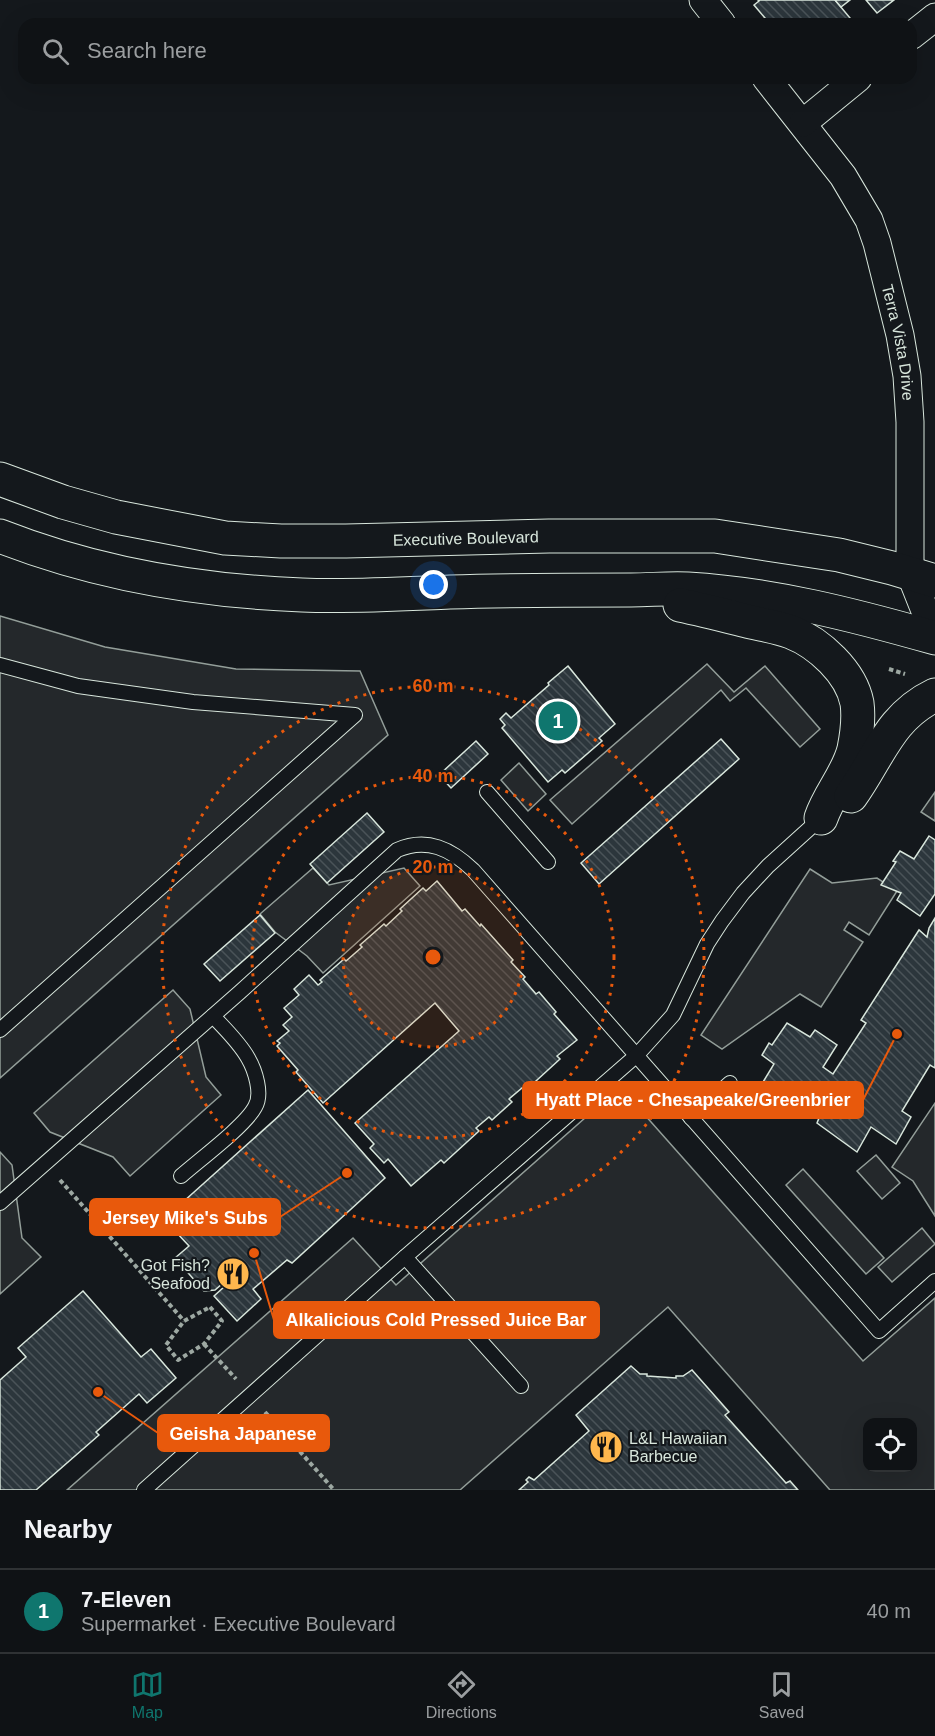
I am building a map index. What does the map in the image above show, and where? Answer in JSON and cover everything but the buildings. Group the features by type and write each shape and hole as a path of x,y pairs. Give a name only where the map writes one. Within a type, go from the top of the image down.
{"street":[{"path":"703,0 717,18"},
{"path":"917,31 935,17"},
{"name":"Terra Vista Drive","path":"771,84 803,123 858,199 869,220 883,265 907,376 922,577 935,637"},
{"path":"803,123 851,84"},
{"name":"Executive Boulevard","path":"0,479 63,502 116,517 225,538 346,541 570,536 715,536 839,555 922,577"},
{"path":"0,536 33,549 141,578 195,587 250,592 358,595 568,589 686,589 747,594 851,614 935,637"},
{"path":"629,590 792,632 818,647 841,670 855,695 858,713 854,750 847,768 826,802 821,818"},
{"path":"821,818 838,809 848,800 866,776 888,735 901,718 935,695"}],"lane":[{"path":"0,665 78,686 193,702 356,715 0,1030"},
{"path":"487,792 548,862"},
{"path":"144,1490 405,1257 637,1055 673,1015 707,944 743,893 768,866 821,818"},
{"path":"0,1203 397,850 408,845 422,844 448,850 460,858 637,1055 879,1331 935,1281"},
{"path":"181,1176 243,1122 256,1106 258,1091 249,1059 213,1016"},
{"path":"691,1118 730,1083"},
{"path":"405,1257 521,1386"}],"path":[{"path":"889,669 909,676"},
{"path":"46,1163 184,1321"},
{"path":"210,1307 222,1321 204,1344 178,1360 166,1345 184,1321 210,1307"},
{"path":"204,1344 334,1490"}],"shaded area":[{"path":"0,616 105,647 236,669 360,671 388,735 0,1078"},
{"path":"707,664 734,692 765,666 820,729 800,747 746,688 730,701 721,690 572,824 550,800"},
{"path":"519,763 546,794 528,811 501,780"},
{"path":"935,792 935,821 921,812"},
{"path":"313,868 329,885 404,868 420,886 323,973 307,956 275,932 260,914"},
{"path":"810,869 832,883 877,878 897,891 869,935 849,922 844,930 863,942 821,1007 800,994 722,1049 701,1035"},
{"path":"173,990 190,1009 206,1077 221,1095 130,1176 113,1157 50,1132 34,1113"},
{"path":"620,1087 863,1361 935,1298 935,1490 830,1490 668,1307 460,1490 67,1490 353,1238 396,1285"},
{"path":"935,1103 935,1216 913,1181 892,1167"},
{"path":"0,1152 12,1165 22,1238 41,1257 0,1294"},
{"path":"876,1155 900,1183 882,1199 857,1171"},
{"path":"803,1169 884,1258 866,1274 786,1185"},
{"path":"922,1228 935,1244 892,1282 878,1267"}],"place":[{"name":"7-Eleven","path":"558,721"},
{"name":"Hyatt Place - Chesapeake/Greenbrier","path":"897,1034"},
{"name":"Jersey Mike's Subs","path":"347,1173"},
{"name":"Alkalicious Cold Pressed Juice Bar","path":"254,1253"},
{"name":"Got Fish? Seafood","path":"233,1274"},
{"name":"Geisha Japanese","path":"98,1392"},
{"name":"L&L Hawaiian Barbecue","path":"606,1447"}]}
